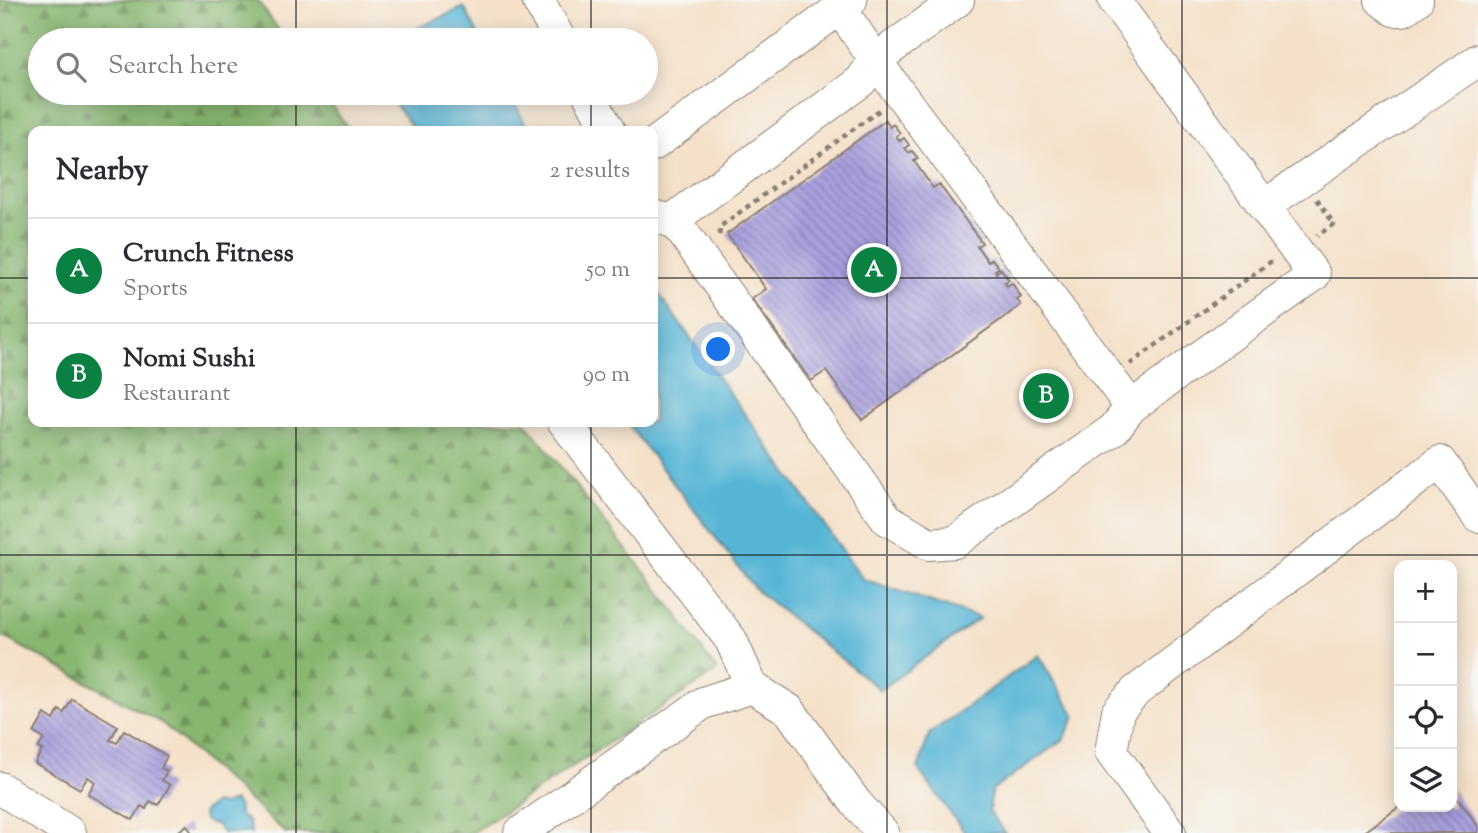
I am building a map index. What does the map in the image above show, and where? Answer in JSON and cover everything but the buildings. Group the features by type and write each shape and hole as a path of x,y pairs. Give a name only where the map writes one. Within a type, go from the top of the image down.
{"street":[{"path":"958,0 875,60 861,81 662,218 681,230 887,519 929,544 955,542 1114,429 1131,407 1314,275 1114,0"},
{"path":"1381,0 1394,10 1403,10 1417,0"},
{"path":"658,141 845,4 875,60 1131,407"},
{"path":"1264,206 1478,60"},
{"path":"595,105 606,126"},
{"path":"568,427 731,640 752,687 789,710 856,803 883,833"},
{"path":"1170,833 1111,752 1118,710 1136,691 1440,462 1478,516"},
{"path":"520,833 704,703 752,687"},
{"path":"0,788 70,833"}],"path":[{"path":"718,237 720,226 888,104"},
{"path":"1110,378 1281,255 1334,224 1313,194"}],"green space":[{"path":"0,0 257,0 277,28 28,28 28,105 332,105 346,126 28,126 28,427 529,427 665,598 717,671 472,833 286,833 162,723 0,635"}],"water":[{"path":"464,7 475,28 418,28"},
{"path":"396,105 515,105 526,126 411,126"},
{"path":"658,293 863,579 980,618 880,690 756,590 630,427 658,427"},
{"path":"1038,655 1075,716 1064,739 992,790 989,811 1005,833 965,833 918,769 929,734"},
{"path":"234,801 238,805 240,816 248,821 251,833 222,833 216,824 204,820 203,812 215,803 223,805"}],"place":[{"name":"Crunch Fitness","path":"874,270"},
{"name":"Nomi Sushi","path":"1046,396"}]}
